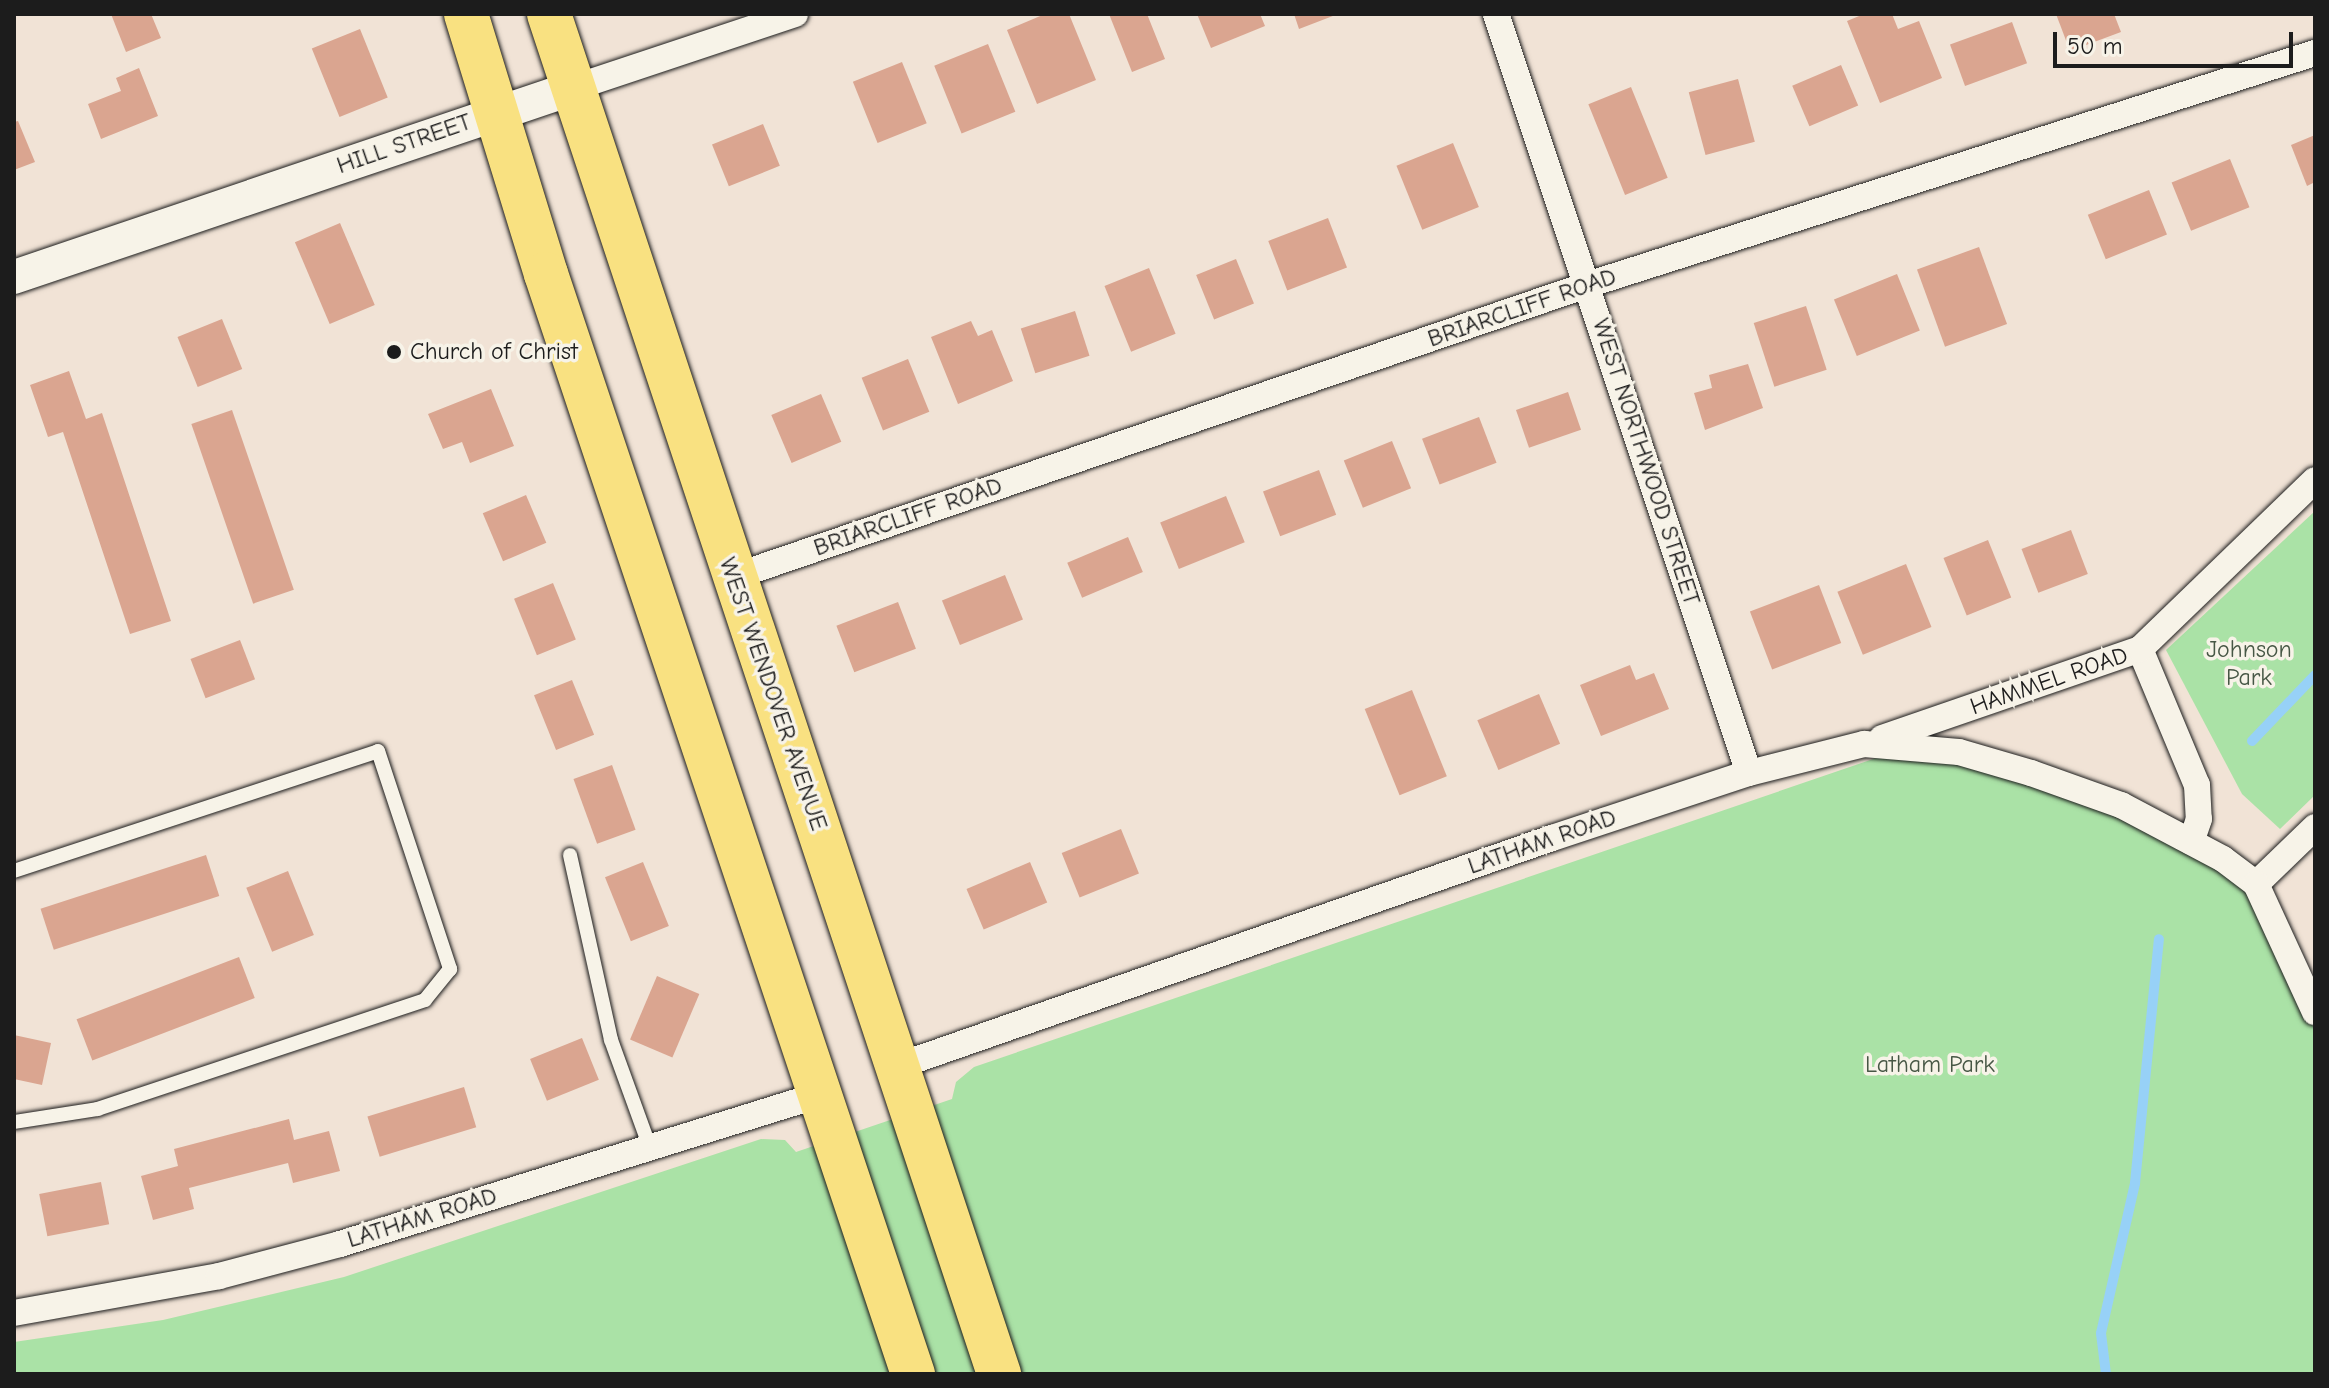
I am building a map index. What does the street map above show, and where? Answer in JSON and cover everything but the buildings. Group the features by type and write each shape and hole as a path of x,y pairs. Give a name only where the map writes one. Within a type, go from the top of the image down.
{"highway":[{"path":"466,14 499,112 546,274 913,1374"},
{"name":"WEST WENDOVER AVENUE","path":"549,14 999,1374"}],"street":[{"name":"HILL STREET","path":"14,277 795,14"},
{"name":"WEST NORTHWOOD STREET","path":"1496,14 1749,773"},
{"name":"BRIARCLIFF ROAD","path":"733,577 1587,285 2315,53"},
{"name":"HAMMEL ROAD","path":"1864,744 2140,649 2315,480"},
{"path":"2140,649 2197,785 2199,819 2191,842"},
{"name":"LATHAM ROAD","path":"898,1066 1749,773 1864,744 1959,752 2031,773 2121,805 2191,842 2256,884"},
{"path":"2315,827 2256,884 2315,1012"},
{"name":"LATHAM ROAD","path":"14,1313 219,1276 822,1094"}],"lane":[{"path":"14,871 378,751 450,955 441,988 425,1000 98,1109 14,1122"},
{"path":"570,855 611,1040 650,1148"}],"green space":[{"name":"Johnson Park","path":"2315,511 2315,795 2280,829 2242,794 2166,650"},
{"name":"Latham Park","path":"1914,745 2031,773 2256,884 2315,1012 2315,1374 14,1374 14,1342 163,1320 344,1277 761,1139 785,1140 796,1152 952,1099 956,1082 974,1067"}],"waterway":[{"path":"2252,741 2315,675"},
{"path":"2106,1374 2101,1333 2135,1183 2159,939"}],"place":[{"name":"Church of Christ","path":"394,352"}]}
